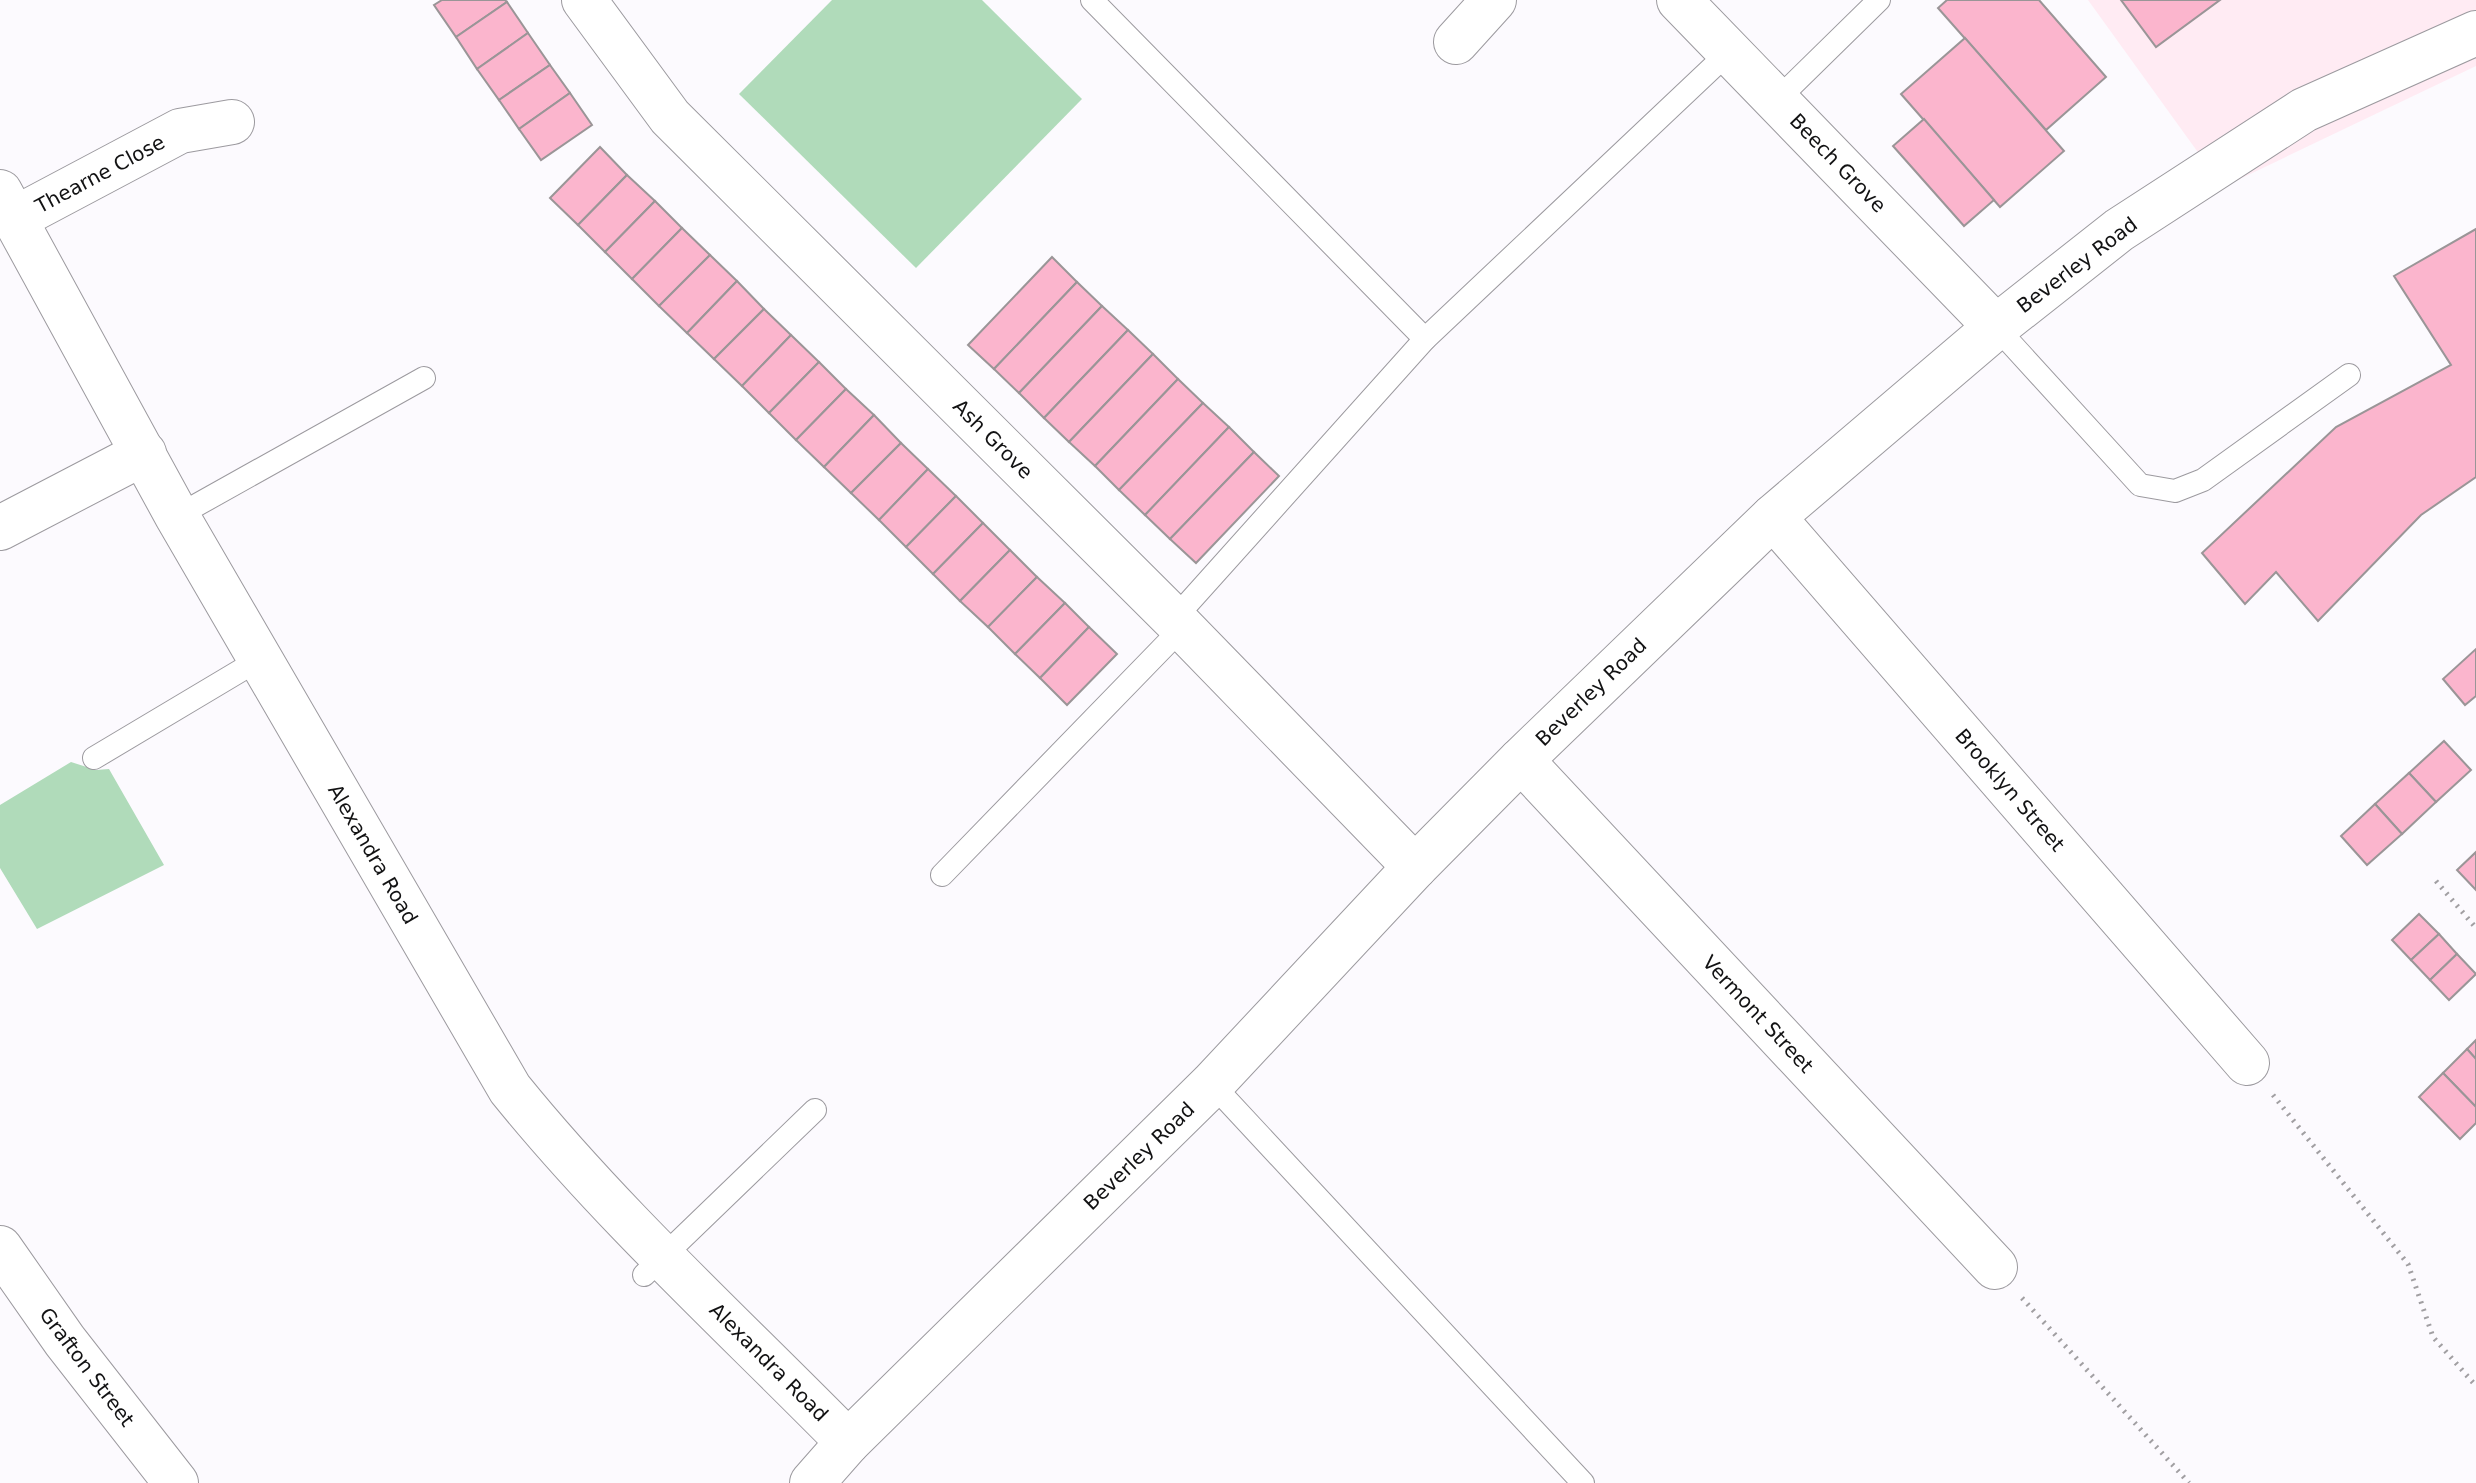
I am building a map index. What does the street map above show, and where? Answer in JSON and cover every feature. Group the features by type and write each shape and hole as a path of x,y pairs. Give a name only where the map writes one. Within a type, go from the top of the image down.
{"street":[{"name":"Ash Grove","path":"584,0 670,117 1178,623 1415,867"},
{"path":"1456,42 1494,0"},
{"name":"Beech Grove","path":"1679,0 1996,327"},
{"name":"Beverley Road","path":"812,1483 848,1442 1212,1084 1415,867 1521,760 1773,517 1996,327 2119,230 2304,110 2476,33"},
{"name":"Thearne Close","path":"8,205 180,131 232,122"},
{"name":"Alexandra Road","path":"8,205 177,516 510,1089 654,1266 848,1442"},
{"path":"2,523 144,453"},
{"name":"Brooklyn Street","path":"1773,517 2247,1063"},
{"name":"Vermont Street","path":"1521,760 1995,1267"},
{"name":"Grafton Street","path":"0,1248 65,1341 176,1483"}],"lane":[{"path":"1092,0 1425,339"},
{"path":"1777,100 1879,0"},
{"path":"942,875 1178,623 1425,339 1730,51"},
{"path":"1996,327 2140,485 2175,491 2203,480 2349,375"},
{"path":"177,516 424,378"},
{"path":"94,758 260,659"},
{"path":"1212,1084 1583,1483"},
{"path":"654,1266 815,1110"}],"path":[{"path":"2436,881 2476,928"},
{"path":"2247,1063 2408,1264 2433,1337 2476,1386"},
{"path":"1995,1267 2189,1483"}],"shaded area":[{"path":"2088,0 2476,0 2476,66 2223,187"}],"green space":[{"path":"832,0 982,0 1082,99 916,268 739,94"},
{"path":"71,762 96,770 109,769 164,865 37,929 0,868 0,805"}],"building":[{"path":"442,0 507,2 456,37 434,5"},
{"path":"1947,0 2039,0 2106,77 2046,130 1938,8"},
{"path":"2121,0 2220,0 2156,47"},
{"path":"507,2 528,33 477,69 456,37"},
{"path":"528,33 550,65 499,100 477,69"},
{"path":"1965,38 2064,151 2000,207 1901,94"},
{"path":"550,65 570,93 519,129 499,100"},
{"path":"570,93 592,125 541,160 519,129"},
{"path":"1924,119 1994,200 1964,226 1893,146"},
{"path":"600,147 627,175 578,225 550,198"},
{"path":"627,175 655,201 605,252 578,225"},
{"path":"655,201 682,228 632,279 605,252"},
{"path":"682,228 710,255 659,306 632,279"},
{"path":"2476,229 2476,477 2421,515 2318,621 2276,572 2245,604 2202,553 2336,427 2451,365 2394,276"},
{"path":"710,255 737,281 687,333 659,306"},
{"path":"1052,257 1077,282 994,369 968,345"},
{"path":"737,281 764,309 714,359 687,333"},
{"path":"1077,282 1102,306 1019,393 994,369"},
{"path":"1102,306 1128,330 1044,418 1019,393"},
{"path":"764,309 791,335 742,386 714,359"},
{"path":"1128,330 1153,354 1069,442 1044,418"},
{"path":"791,335 819,362 769,413 742,386"},
{"path":"1153,354 1178,379 1095,466 1069,442"},
{"path":"819,362 846,389 796,440 769,413"},
{"path":"1178,379 1203,403 1119,490 1095,466"},
{"path":"846,389 874,415 824,467 796,440"},
{"path":"1203,403 1229,427 1145,515 1119,490"},
{"path":"874,415 901,443 851,493 824,467"},
{"path":"1229,427 1254,452 1170,539 1145,515"},
{"path":"901,443 928,469 879,520 851,493"},
{"path":"1254,452 1279,476 1196,563 1170,539"},
{"path":"928,469 956,496 906,547 879,520"},
{"path":"956,496 983,523 933,574 906,547"},
{"path":"983,523 1010,550 960,601 933,574"},
{"path":"1010,550 1037,577 988,627 960,601"},
{"path":"1037,577 1065,603 1015,654 988,627"},
{"path":"1065,603 1089,627 1040,678 1015,654"},
{"path":"1089,627 1117,654 1067,705 1040,678"},
{"path":"2476,649 2476,696 2465,705 2443,679"},
{"path":"2444,741 2471,770 2436,802 2409,773"},
{"path":"2409,773 2436,802 2402,834 2375,804"},
{"path":"2375,804 2402,834 2367,865 2341,836"},
{"path":"2476,852 2476,890 2457,870"},
{"path":"2419,914 2439,934 2411,960 2392,940"},
{"path":"2439,934 2457,954 2430,980 2411,960"},
{"path":"2457,954 2476,974 2449,1000 2430,980"},
{"path":"2476,1040 2476,1059 2467,1049"},
{"path":"2467,1049 2476,1059 2476,1107 2443,1073"},
{"path":"2443,1073 2476,1107 2476,1123 2460,1139 2419,1097"}]}
